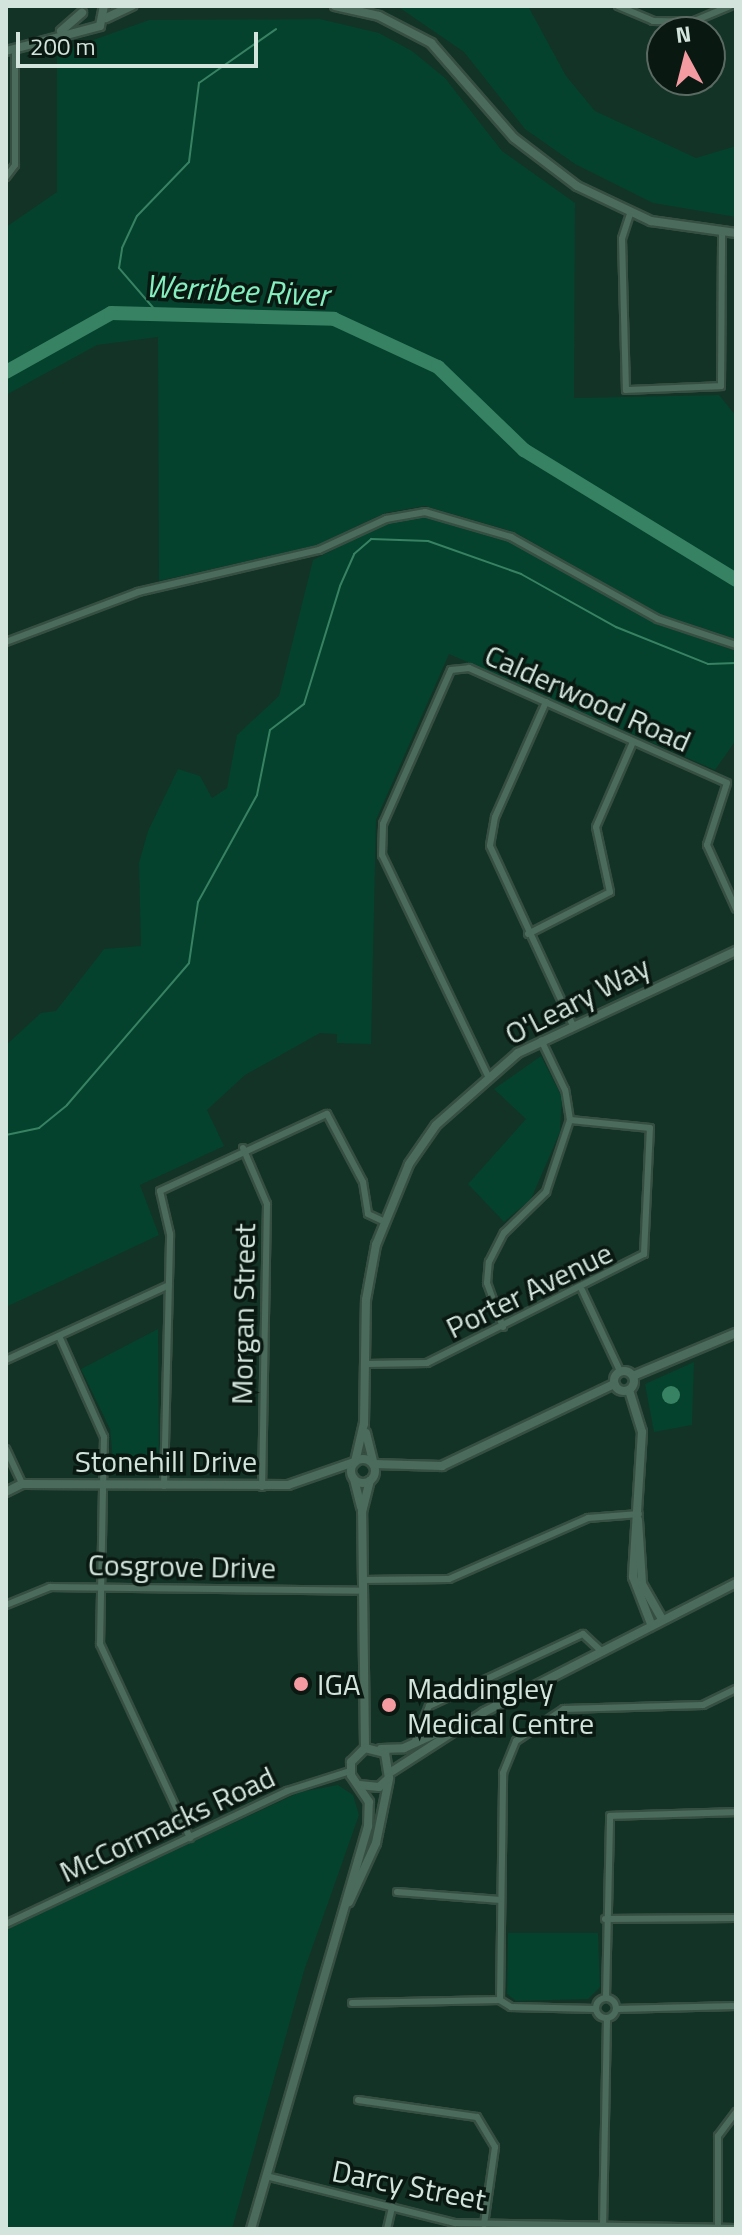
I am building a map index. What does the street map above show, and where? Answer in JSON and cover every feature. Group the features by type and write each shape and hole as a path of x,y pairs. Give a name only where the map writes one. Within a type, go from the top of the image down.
{"street":[{"path":"104,6 106,18"},
{"path":"6,177 15,165 10,50 60,31 91,27 132,6"},
{"path":"335,6 379,16 431,43 514,138 630,214 736,233"},
{"path":"618,6 646,18"},
{"path":"706,16 730,6"},
{"path":"60,31 83,8 91,27"},
{"path":"630,214 622,239 626,390 721,386 722,232"},
{"path":"6,642 138,592 319,550 386,519 425,512 511,537 658,619 736,645"},
{"name":"Calderwood Road","path":"488,1076 386,866 383,824 451,670 469,668 736,787"},
{"path":"546,702 491,831 494,860 573,1026"},
{"path":"528,934 610,892 596,827 633,742"},
{"path":"727,783 707,845 736,909"},
{"name":"O'Leary Way","path":"364,1424 366,1300 383,1221 436,1125 488,1076 541,1040 736,951"},
{"path":"503,1327 487,1283 489,1262 504,1233 546,1192 570,1120 565,1090 541,1040"},
{"path":"164,1486 170,1234 160,1191 243,1148 327,1114 347,1147 368,1214 383,1221"},
{"name":"Porter Avenue","path":"366,1364 427,1363 582,1290 644,1254 652,1137 637,1122 570,1120"},
{"name":"Morgan Street","path":"243,1148 267,1204 262,1487"},
{"path":"6,1360 169,1285"},
{"path":"582,1290 620,1371 633,1376 736,1333"},
{"path":"59,1336 103,1430 100,1644 190,1838"},
{"path":"325,1472 372,1480 404,1471 442,1466 614,1384 620,1371"},
{"path":"633,1376 629,1390 642,1432 633,1577 651,1624"},
{"path":"614,1384 629,1390"},
{"path":"251,2229 368,1826 369,1802 350,1771 365,1748 362,1512 354,1478 364,1424"},
{"path":"362,1512 374,1464 364,1424"},
{"path":"6,1449 22,1484"},
{"path":"355,1462 404,1471"},
{"name":"Stonehill Drive","path":"6,1492 22,1484 262,1487 355,1462"},
{"path":"362,1580 449,1579 588,1518 638,1517"},
{"path":"638,1517 642,1584 662,1619"},
{"path":"365,1748 379,1749 414,1743 484,1712 736,1583"},
{"name":"Cosgrove Drive","path":"6,1605 50,1587 362,1591"},
{"path":"414,1743 429,1706 583,1634 600,1650"},
{"path":"500,2000 503,1773 516,1741 564,1709 703,1705 736,1689"},
{"path":"359,1785 372,1789 484,1712"},
{"path":"340,1917 376,1843 390,1775 379,1749"},
{"name":"McCormacks Road","path":"6,1924 190,1838 350,1771"},
{"path":"616,2009 606,1998 605,1919 610,1816 736,1812"},
{"path":"397,1892 501,1900"},
{"path":"605,1919 736,1918"},
{"path":"596,2009 606,1998"},
{"path":"352,2003 500,2000 511,2007 596,2009 607,2018"},
{"path":"603,2227 607,2018 616,2009 736,2006"},
{"path":"358,2100 477,2117 495,2147 484,2224"},
{"path":"718,2228 718,2136 736,2112"},
{"name":"Darcy Street","path":"266,2176 392,2207 484,2224 552,2228 736,2228"},
{"path":"387,2229 392,2207"}],"shaded area":[{"path":"397,6 528,6 566,76 595,111 696,158 736,146 736,217 653,203 575,164 525,129 464,52"},
{"path":"320,19 379,33 412,51 445,78 502,151 575,203 574,398 719,395 736,416 736,639 659,614 514,532 425,506 385,513 315,546 159,581 158,337 97,345 6,395 6,227 57,192 57,53 149,20"},
{"path":"425,516 512,542 657,624 736,651 736,740 715,770 449,654 376,820 371,1044 337,1043 337,1034 320,1033 245,1075 207,1110 224,1146 140,1185 159,1235 6,1307 6,1045 41,1013 56,1011 104,949 141,946 139,863 148,831 178,769 200,776 212,798 227,788 237,735 279,696 313,560 387,523"},
{"path":"541,1056 562,1097 560,1132 531,1199 504,1222 468,1184 526,1119 494,1089"},
{"path":"158,1329 159,1466 114,1470 110,1429 81,1369"},
{"path":"694,1362 692,1425 654,1432 645,1384"},
{"path":"671,1386 680,1395 671,1404 662,1395"},
{"path":"338,1785 353,1795 359,1815 304,1971 232,2229 6,2229 6,1929 300,1792"},
{"path":"508,1933 598,1933 600,1987 588,1999 516,2001 507,1994"}],"waterway":[{"path":"156,311 119,268 122,248 137,216 189,162 199,83 276,29"},
{"name":"Werribee River","path":"6,372 111,313 334,319 438,367 524,450 736,580"},
{"path":"6,1135 39,1128 67,1105 189,963 198,902 257,795 270,730 304,704 340,586 354,554 371,539 428,541 521,574 616,627 708,664 736,663"}],"place":[{"name":"IGA","path":"301,1684"},
{"name":"Maddingley Medical Centre","path":"389,1705"}]}
